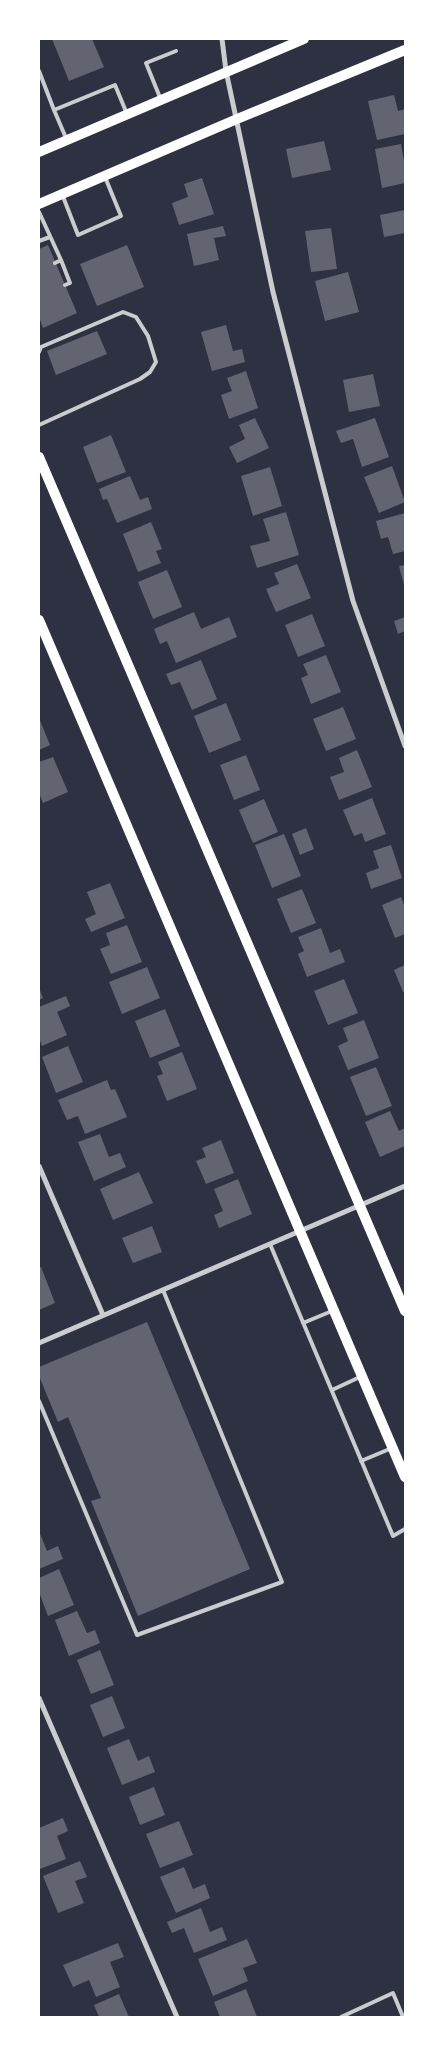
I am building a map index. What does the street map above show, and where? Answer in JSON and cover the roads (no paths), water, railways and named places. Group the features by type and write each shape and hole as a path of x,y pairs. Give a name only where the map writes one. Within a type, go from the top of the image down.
{"main road":[{"path":"39,152 304,39"},
{"path":"39,204 237,119 405,50"},
{"path":"39,458 405,1311"},
{"path":"39,620 405,1477"}],"street":[{"path":"222,39 226,71 273,292 353,601 405,746"},
{"path":"39,1166 103,1315"},
{"path":"39,1343 405,1186"},
{"path":"39,1698 177,2017"}],"lane":[{"path":"161,100 146,63 176,51"},
{"path":"39,71 67,140"},
{"path":"54,110 115,85 127,114"},
{"path":"62,194 78,235 121,216 105,176"},
{"path":"39,212 70,283 65,285"},
{"path":"39,242 50,237"},
{"path":"55,262 61,260"},
{"path":"39,352 41,347 123,312 136,317 148,336 156,362 150,372 140,379 39,425"},
{"path":"270,1244 393,1536 405,1529"},
{"path":"39,1402 137,1634 282,1582 163,1290"},
{"path":"303,1323 334,1310"},
{"path":"332,1390 362,1376"},
{"path":"361,1461 392,1448"},
{"path":"341,2017 393,1993 403,2017"}]}
